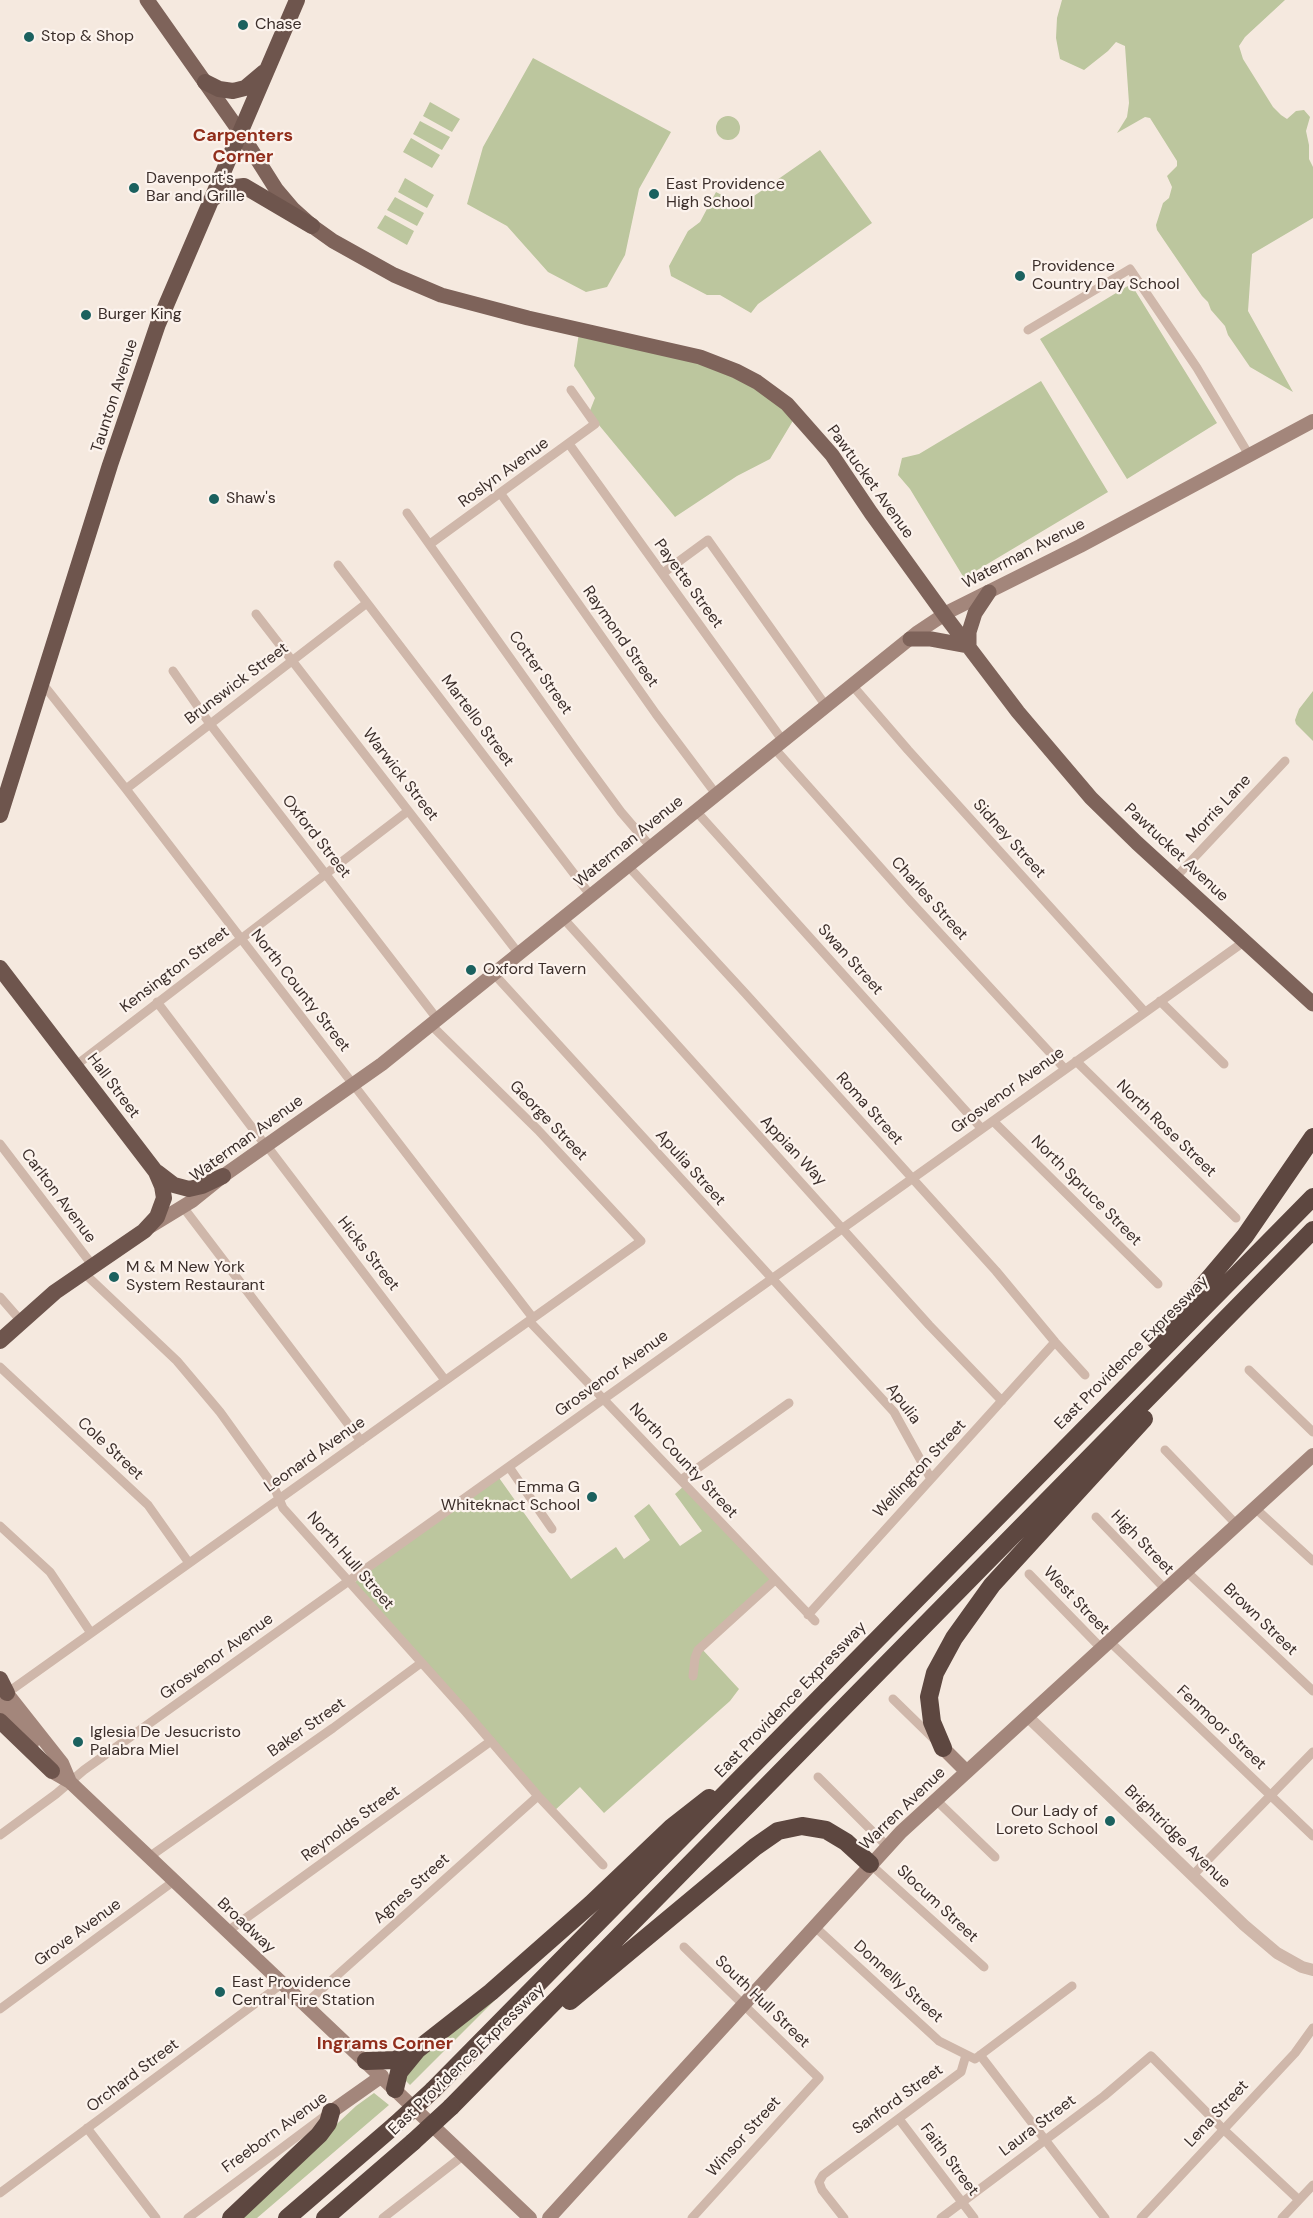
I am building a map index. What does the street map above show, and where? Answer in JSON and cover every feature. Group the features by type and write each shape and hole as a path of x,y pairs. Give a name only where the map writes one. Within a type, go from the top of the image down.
{"highway":[{"name":"Taunton Avenue","path":"0,815 4,789 42,683 155,332 297,0"},
{"path":"205,82 226,91 238,90 253,83 268,66"},
{"path":"210,202 226,188 244,186 312,226"},
{"name":"Hall Street","path":"3,974 154,1169 162,1186 164,1202 157,1216 144,1231"},
{"path":"1047,1467 1245,1236 1313,1137"},
{"path":"154,1169 170,1182 189,1189 202,1186 223,1176"},
{"name":"East Providence Expressway","path":"287,2218 395,2126 433,2090 1313,1197"},
{"name":"Waterman Avenue","path":"0,1341 50,1296 144,1231"},
{"path":"943,1748 932,1722 929,1705 930,1689 944,1656 971,1612 1309,1234"},
{"name":"East Providence Expressway","path":"325,2218 451,2107 1309,1234"},
{"path":"0,1721 52,1770"},
{"path":"395,2089 399,2072 417,2050 493,1989 582,1912 672,1827 767,1752"},
{"path":"501,2056 770,1835 794,1827 819,1828 840,1837 870,1864"},
{"path":"366,2061 395,2060 417,2050"},
{"path":"231,2218 319,2135 328,2123 331,2112"}],"main road":[{"name":"Pawtucket Avenue","path":"147,0 240,132 276,189 293,209 333,241 394,275 441,295 528,318 700,357 736,370 787,404 832,455 871,513 1018,712 1091,798 1313,1004"},
{"name":"Waterman Avenue","path":"144,1231 183,1207 223,1176 354,1085 852,685 945,614 1080,546 1313,421"},
{"path":"910,639 931,639 969,646 969,632 975,613 989,592"},
{"name":"Warren Avenue","path":"549,2218 887,1846 935,1799 1313,1455"},
{"name":"Broadway","path":"2,1690 62,1763 70,1782"},
{"name":"Broadway","path":"2,1690 52,1770 70,1782 530,2218"},
{"path":"943,1748 966,1771"},
{"name":"Freeborn Avenue","path":"331,2112 382,2076"}],"street":[{"path":"1028,330 1130,268 1197,368 1249,455"},
{"name":"Roslyn Avenue","path":"430,544 595,424 571,390"},
{"name":"Payette Street","path":"569,444 663,573 778,744"},
{"name":"Raymond Street","path":"501,494 656,714 716,794"},
{"name":"Cotter Street","path":"407,513 583,760 621,812 651,847"},
{"path":"663,573 708,540 826,706"},
{"name":"Martello Street","path":"338,565 591,896"},
{"name":"Brunswick Street","path":"126,789 367,603"},
{"name":"Warwick Street","path":"256,614 519,954"},
{"name":"Oxford Street","path":"172,671 326,874 434,1022"},
{"name":"North County Street","path":"42,683 354,1085 531,1319 603,1399 811,1618"},
{"name":"Sidney Street","path":"852,685 1145,1012"},
{"name":"Charles Street","path":"778,744 911,902 1065,1069"},
{"name":"Morris Lane","path":"1175,878 1285,761"},
{"name":"Kensington Street","path":"75,1066 408,811"},
{"name":"Swan Street","path":"696,811 982,1129"},
{"name":"Roma Street","path":"628,866 996,1271 1085,1375"},
{"name":"Appian Way","path":"563,918 708,1082 929,1325 1002,1401"},
{"name":"Grosvenor Avenue","path":"0,1835 84,1770 1245,941"},
{"name":"Apulia Street","path":"495,974 866,1381"},
{"path":"1160,1001 1224,1064"},
{"name":"Hicks Street","path":"157,1002 445,1380"},
{"name":"George Street","path":"434,1022 641,1241"},
{"name":"North Rose Street","path":"1076,1061 1236,1218"},
{"name":"North Spruce Street","path":"993,1121 1158,1284"},
{"name":"Carlton Avenue","path":"0,1144 88,1269"},
{"path":"183,1207 361,1441"},
{"name":"Leonard Avenue","path":"2,1690 91,1633 641,1241"},
{"name":"North Hull Street","path":"88,1269 177,1361 220,1412 274,1487 283,1508 538,1796 603,1865"},
{"path":"0,1297 21,1321"},
{"name":"Wellington Street","path":"811,1618 931,1479 1055,1342"},
{"name":"Cole Street","path":"0,1367 148,1505 189,1563"},
{"path":"1249,1370 1313,1432"},
{"name":"Apulia","path":"866,1381 894,1412 931,1479"},
{"path":"681,1480 789,1403"},
{"path":"1165,1450 1237,1525"},
{"path":"509,1467 552,1529"},
{"path":"1255,1508 1313,1561"},
{"name":"High Street","path":"1096,1517 1166,1590"},
{"path":"0,1526 50,1572 91,1633"},
{"name":"Brown Street","path":"1186,1571 1313,1691"},
{"name":"West Street","path":"1029,1574 1105,1645"},
{"path":"693,1676 692,1670 698,1650 775,1580"},
{"name":"Fenmoor Street","path":"1105,1645 1313,1836"},
{"name":"Baker Street","path":"149,1857 333,1728 421,1663"},
{"path":"893,1699 943,1748"},
{"name":"Brightridge Avenue","path":"1027,1716 1244,1925 1277,1953 1295,1964 1313,1970"},
{"name":"Reynolds Street","path":"228,1931 491,1741"},
{"path":"1193,1875 1313,1752"},
{"path":"818,1777 887,1846"},
{"name":"Agnes Street","path":"305,2004 538,1796"},
{"path":"935,1799 995,1857"},
{"name":"Slocum Street","path":"870,1864 984,1967"},
{"name":"Grove Avenue","path":"0,2009 174,1881"},
{"name":"Donnelly Street","path":"814,1926 939,2040 966,2055"},
{"name":"South Hull Street","path":"684,1947 819,2078"},
{"name":"Orchard Street","path":"0,2193 283,1983"},
{"path":"966,2055 975,2059 1072,1986"},
{"name":"Lena Street","path":"1141,2218 1302,2045 1313,2028"},
{"name":"Sanford Street","path":"844,2218 822,2190 820,2179 857,2148 961,2072 966,2055"},
{"path":"980,2055 1105,2218"},
{"name":"Laura Street","path":"941,2218 1046,2140 1151,2056 1223,2129"},
{"name":"Winsor Street","path":"692,2218 819,2078"},
{"name":"Freeborn Avenue","path":"188,2218 331,2112"},
{"name":"Faith Street","path":"899,2119 974,2218"},
{"path":"87,2128 156,2218"},
{"path":"1223,2129 1299,2200"},
{"path":"383,2218 464,2155"},
{"path":"1282,2218 1313,2185"}],"green space":[{"path":"1062,0 1285,0 1245,37 1239,46 1243,59 1273,107 1281,115 1287,119 1296,111 1304,110 1310,117 1306,131 1309,159 1313,167 1313,218 1252,254 1248,311 1293,392 1250,367 1228,335 1225,326 1211,310 1208,302 1157,230 1156,225 1163,203 1169,198 1172,187 1167,176 1177,166 1177,161 1150,118 1145,117 1117,133 1127,117 1129,103 1125,46 1116,42 1084,70 1060,59 1056,38 1057,18"},
{"path":"533,58 671,132 639,189 625,255 607,287 586,292 548,272 507,226 467,204 483,147"},
{"path":"430,102 460,119 452,132 423,116"},
{"path":"728,116 733,117 739,123 739,133 733,139 728,140 723,139 717,133 716,128 717,123 723,117"},
{"path":"420,121 450,137 442,150 413,134"},
{"path":"411,138 440,155 432,168 403,152"},
{"path":"820,150 872,223 758,304 751,313 720,295 707,295 671,276 669,266 688,231 700,222 716,192 741,205"},
{"path":"405,178 434,195 427,208 398,192"},
{"path":"395,197 424,213 417,226 387,210"},
{"path":"385,215 414,231 407,245 377,228"},
{"path":"1131,284 1217,423 1127,479 1040,339"},
{"path":"580,326 726,365 797,414 770,459 737,476 675,517 589,413 595,398 574,366"},
{"path":"1041,381 1108,492 964,578 910,489 898,475 902,458 919,454"},
{"path":"1313,691 1313,741 1296,724 1295,720 1299,709"},
{"path":"497,1475 571,1579 616,1547 624,1559 650,1540 634,1516 649,1504 680,1546 702,1531 675,1494 685,1485 776,1581 701,1648 739,1689 730,1701 604,1813 580,1787 553,1812 351,1585"},
{"path":"515,1980 410,2085 402,2077 403,2072"},
{"path":"374,2093 389,2105 257,2218 237,2218 356,2106"}],"place":[{"name":"Chase","path":"243,25"},
{"name":"Stop & Shop","path":"29,37"},
{"name":"Davenport's Bar and Grille","path":"134,188"},
{"name":"East Providence High School","path":"654,194"},
{"name":"Providence Country Day School","path":"1020,276"},
{"name":"Burger King","path":"86,315"},
{"name":"Shaw's","path":"214,499"},
{"name":"Oxford Tavern","path":"471,970"},
{"name":"M & M New York System Restaurant","path":"114,1277"},
{"name":"Emma G Whiteknact School","path":"592,1497"},
{"name":"Iglesia De Jesucristo Palabra Miel","path":"78,1742"},
{"name":"Our Lady of Loreto School","path":"1110,1821"},
{"name":"East Providence Central Fire Station","path":"220,1992"}],"district":[{"name":"Carpenters Corner","path":"243,146"},
{"name":"Ingrams Corner","path":"385,2044"}]}
